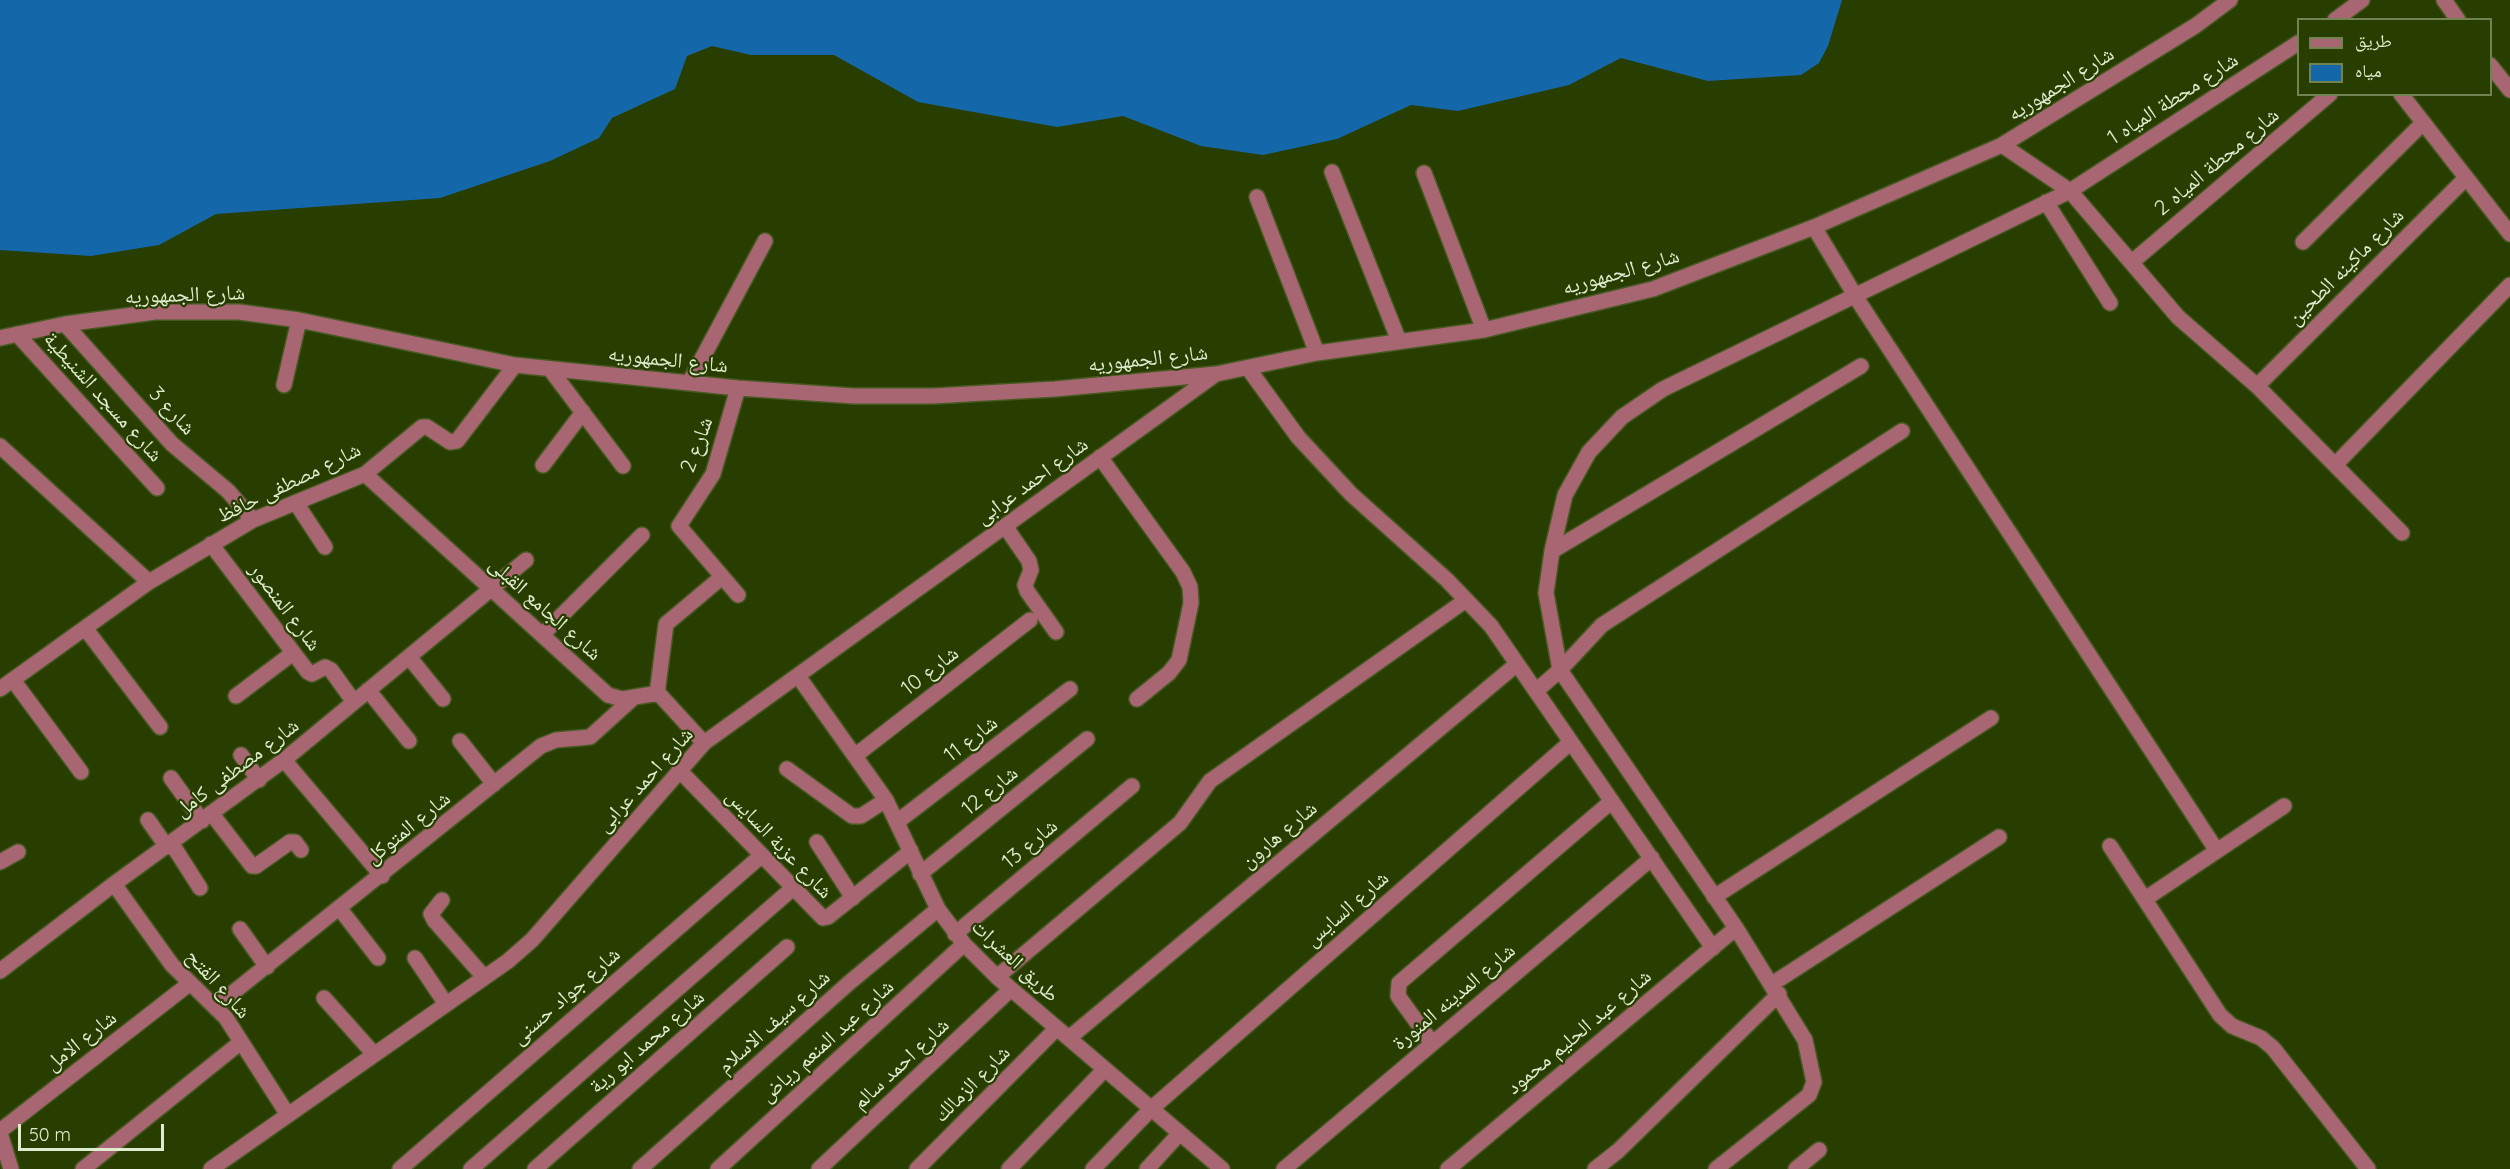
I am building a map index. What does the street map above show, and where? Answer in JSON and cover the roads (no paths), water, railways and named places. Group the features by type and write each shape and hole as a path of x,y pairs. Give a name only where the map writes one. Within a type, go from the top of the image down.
{"street":[{"name":"شارع الجمهوريه","path":"0,338 65,324 155,312 239,312 299,320 515,365 738,388 854,396 933,396 1055,389 1216,374 1317,353 1484,330 1653,289 1814,227 2001,146 2195,26 2230,0"},
{"path":"2339,18 2361,0"},
{"path":"2444,0 2457,18"},
{"name":"شارع محطة المياه 1","path":"1560,670 1546,593 1552,551 1565,495 1589,453 1622,417 1663,389 2070,191 2297,44"},
{"path":"2492,68 2510,90"},
{"name":"شارع محطة المياه 2","path":"2132,262 2328,96"},
{"path":"2403,96 2510,234"},
{"path":"2304,243 2423,123"},
{"path":"2001,146 2070,191 2178,317 2257,387 2402,533"},
{"path":"1332,172 1399,341"},
{"path":"1424,173 1484,330"},
{"name":"شارع ماكينه الطحين","path":"2257,387 2466,177"},
{"path":"1257,197 1317,353"},
{"path":"2046,202 2110,303"},
{"path":"1814,227 1855,296 2217,851"},
{"path":"689,383 765,241"},
{"path":"2335,465 2510,285"},
{"path":"284,385 299,320"},
{"name":"شارع 3","path":"65,324 172,444 228,491 253,520"},
{"name":"شارع مسجد الشنيطية","path":"16,334 158,488"},
{"name":"شارع مصطفى حافظ","path":"0,690 148,582 253,520 365,474 424,426 450,442 457,441 515,365"},
{"path":"1552,551 1861,366"},
{"path":"1248,368 1298,437 1351,494 1491,626 1713,948"},
{"path":"550,369 623,466"},
{"name":"شارع احمد عرابى","path":"211,1169 446,1004 532,940 704,743 1216,374"},
{"name":"شارع 2","path":"738,388 714,474 679,526 738,595"},
{"path":"543,465 583,412"},
{"path":"1536,691 1560,670 1602,625 1902,431"},
{"path":"0,446 148,582"},
{"path":"1100,457 1183,572 1190,587 1191,603 1179,660 1169,673 1137,699"},
{"name":"شارع الجامع القبلى","path":"365,474 608,695 632,699 657,694"},
{"path":"296,502 325,547"},
{"path":"1005,526 1029,561 1031,570 1025,585 1027,591 1056,632"},
{"path":"542,635 642,535"},
{"name":"شارع المنصور","path":"211,544 309,673 325,667 331,670 354,702"},
{"name":"شارع مصطفى كامل","path":"0,971 114,884 259,780 493,590 526,560"},
{"path":"704,743 657,694 666,624 722,577"},
{"path":"998,977 1180,822 1210,781 1466,600"},
{"name":"شارع 10","path":"856,755 1030,620"},
{"path":"85,628 160,727"},
{"path":"236,696 293,653"},
{"path":"409,657 443,699"},
{"name":"شارع هارون","path":"1063,1033 1517,664"},
{"path":"1560,670 1736,928 1805,1040 1813,1089 1809,1095 1716,1169"},
{"name":"طريق العشرات","path":"798,676 886,800 938,909 960,939 1011,989 1222,1169"},
{"path":"13,680 81,772"},
{"name":"شارع 11","path":"897,822 1070,689"},
{"path":"368,690 409,741"},
{"name":"شارع المتوكل","path":"215,1007 382,876 541,746 556,740 590,737 632,699"},
{"path":"1714,897 1991,718"},
{"name":"شارع 12","path":"920,874 1087,739"},
{"path":"460,741 494,784"},
{"name":"شارع السايس","path":"1094,1169 1151,1109 1571,742"},
{"path":"241,755 259,780"},
{"path":"284,760 382,876"},
{"path":"787,769 852,816 861,816 886,800"},
{"name":"شارع عزبة السايس","path":"679,770 823,918 828,917 853,898 911,851"},
{"path":"171,778 252,866 256,866 290,842 295,842 301,850"},
{"name":"شارع 13","path":"960,939 1132,786"},
{"path":"1432,1043 1398,996 1399,983 1612,801"},
{"path":"2145,899 2284,806"},
{"path":"148,820 200,888"},
{"path":"1595,1169 1618,1151 1775,989 1999,837"},
{"path":"817,842 853,898"},
{"path":"2110,846 2220,1014 2232,1026 2261,1038 2273,1048 2368,1169"},
{"path":"0,862 18,852"},
{"name":"شارع جواد حسنى","path":"400,1169 761,856"},
{"name":"شارع المدينه المنورة","path":"1284,1169 1652,858"},
{"name":"شارع الفتح","path":"114,884 162,952 189,984 215,1007 241,1042 288,1115"},
{"path":"471,1169 793,888"},
{"path":"442,900 431,914 434,920 484,976"},
{"path":"340,909 378,958"},
{"name":"شارع سيف الاسلام","path":"640,1169 850,982 938,909"},
{"name":"شارع عبد الحليم محمود","path":"1448,1169 1736,928"},
{"path":"240,929 267,967"},
{"name":"شارع عبد المنعم رياض","path":"718,1169 960,939"},
{"name":"شارع محمد ابو رية","path":"535,1169 787,947"},
{"path":"415,958 446,1004"},
{"name":"شارع الامل","path":"0,1132 189,984"},
{"name":"شارع احمد سالم","path":"819,1169 1011,989"},
{"path":"324,998 374,1054"},
{"name":"شارع الزمالك","path":"917,1169 1063,1033"},
{"path":"83,1169 241,1042"},
{"path":"1009,1169 1105,1069"},
{"path":"0,1132 11,1169"},
{"path":"1147,1169 1180,1133"},
{"path":"1796,1169 1819,1150"}],"water":[{"path":"0,0 1842,0 1828,46 1819,63 1801,75 1708,81 1621,58 1569,85 1458,111 1411,105 1337,139 1263,155 1201,146 1123,116 1057,127 918,102 834,55 751,55 712,46 687,56 675,89 612,118 599,138 550,161 440,198 216,214 159,245 91,256 0,250"}]}
